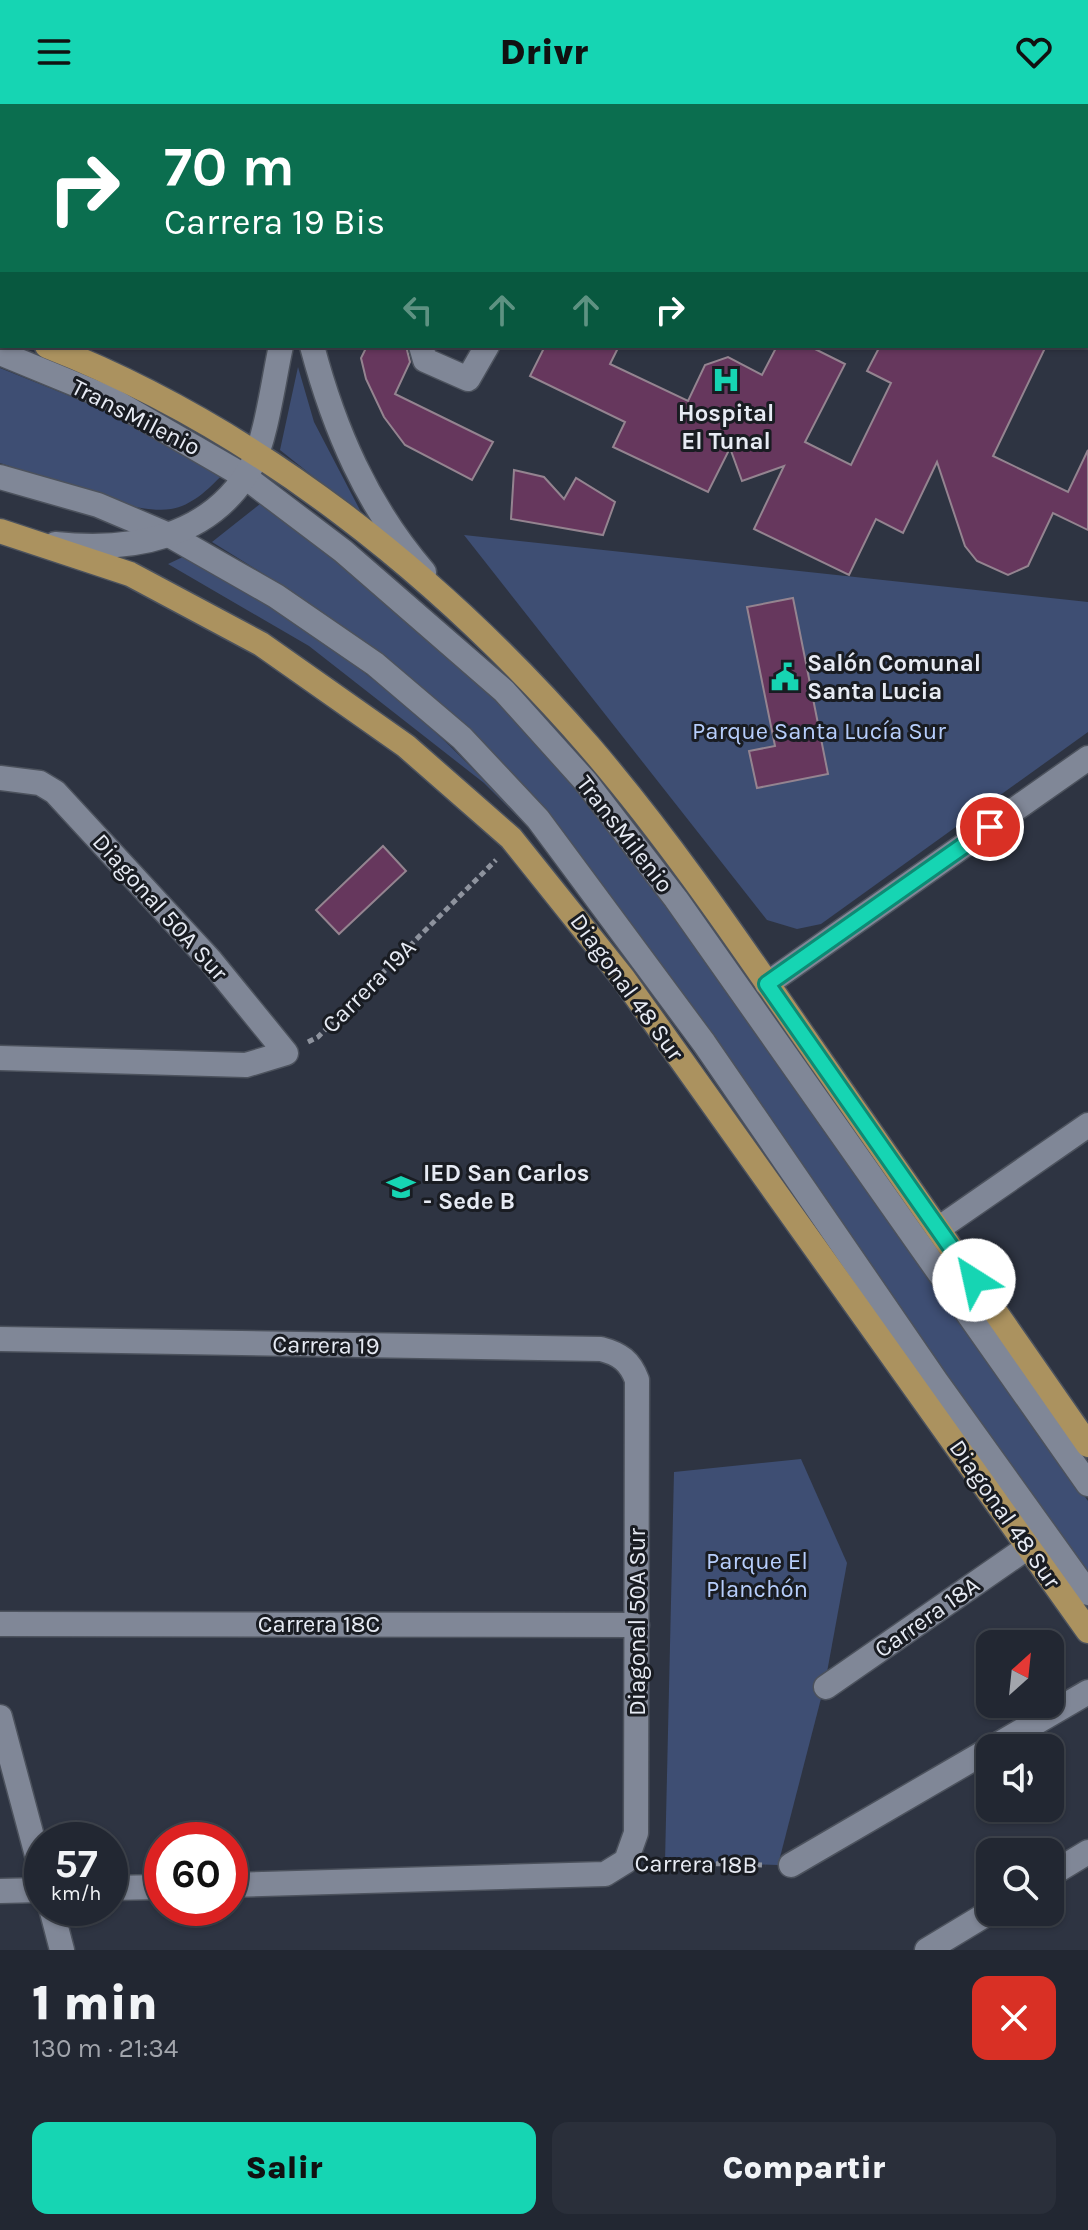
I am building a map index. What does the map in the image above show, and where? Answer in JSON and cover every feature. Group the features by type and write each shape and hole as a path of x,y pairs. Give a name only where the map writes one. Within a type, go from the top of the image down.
{"main road":[{"path":"52,348 126,379 257,451 444,595 521,671 591,749 676,857 1088,1445"},
{"name":"Diagonal 48 Sur","path":"0,531 41,542 130,574 261,644 406,746 514,842 623,978 1088,1631"}],"street":[{"path":"41,542 91,548 130,546 171,536 212,511 244,476 257,451 281,348"},
{"path":"313,348 329,408 357,471 407,553 444,595"},
{"path":"422,348 425,360 464,379 472,376 486,348"},
{"name":"TransMilenio","path":"0,353 109,398 244,476 343,551 504,691 586,782 748,998 1088,1484"},
{"path":"0,477 98,505 171,536 276,596 375,664 462,738 538,819 704,1043 936,1381 1088,1593"},
{"path":"767,984 1088,758"},
{"name":"Diagonal 50A Sur","path":"10,778 55,792 211,961 286,1053"},
{"path":"0,1058 246,1065 286,1053"},
{"path":"938,1229 1088,1125"},
{"name":"Carrera 19","path":"0,1339 601,1349 617,1353 631,1365 637,1380"},
{"name":"Diagonal 50A Sur","path":"626,1861 636,1833 637,1380"},
{"name":"Carrera 18A","path":"826,1687 1028,1547"},
{"name":"Carrera 18C","path":"0,1624 637,1625"},
{"name":"Carrera 18B","path":"1017,1734 1088,1692"},
{"path":"0,1717 28,1822"},
{"name":"Carrera 18B","path":"791,1865 976,1758"},
{"path":"1064,1867 1088,1852"},
{"name":"Carrera 18B","path":"248,1884 605,1874 626,1861"},
{"path":"0,1891 24,1890"},
{"path":"927,1950 976,1920"},
{"path":"56,1926 62,1950"}],"path":[{"name":"Carrera 19A","path":"286,1053 318,1037 514,842"},
{"name":"Carrera 18B","path":"626,1861 791,1865"}],"green space":[{"path":"298,367 314,422 363,516 280,450"},
{"path":"0,368 132,421 222,475 192,501 171,509 154,510 86,494 0,463"},
{"path":"260,504 354,574 444,648 518,722 603,818 900,1229 1088,1501 1088,1581 595,879 380,655 286,588 212,542"},
{"name":"Parque Santa Lucía Sur","path":"464,535 1088,602 1088,732 821,924 797,929 767,920"},
{"path":"187,555 293,622 394,696 452,748 543,842 484,783 309,646 168,564"},
{"name":"Parque El Planchón","path":"801,1459 847,1563 825,1683 778,1865 665,1862 674,1472"}],"building":[{"path":"366,348 406,348 410,362 395,394 493,442 472,480 405,445 384,417 366,379 361,358"},
{"path":"544,348 618,348 610,364 688,401 705,365 728,357 762,375 776,348 813,348 845,364 805,442 851,465 891,383 867,371 879,348 1045,348 993,456 1068,492 1088,450 1088,530 1053,513 1028,566 1008,575 977,561 965,546 937,462 903,533 876,519 849,575 754,529 784,466 742,481 730,448 708,492 613,447 625,422 530,376"},
{"path":"514,470 544,477 564,499 576,478 615,502 603,535 511,519"},
{"name":"Salón Comunal Santa Lucia","path":"793,598 828,774 757,788 749,751 775,746 747,607"},
{"path":"383,846 406,871 339,934 316,910"}],"place":[{"name":"Hospital El Tunal","path":"726,380"},
{"name":"Salón Comunal Santa Lucia","path":"785,677"},
{"name":"IED San Carlos - Sede B","path":"401,1187"}],"route":[{"path":"974,1280 767,984 990,827"}]}
